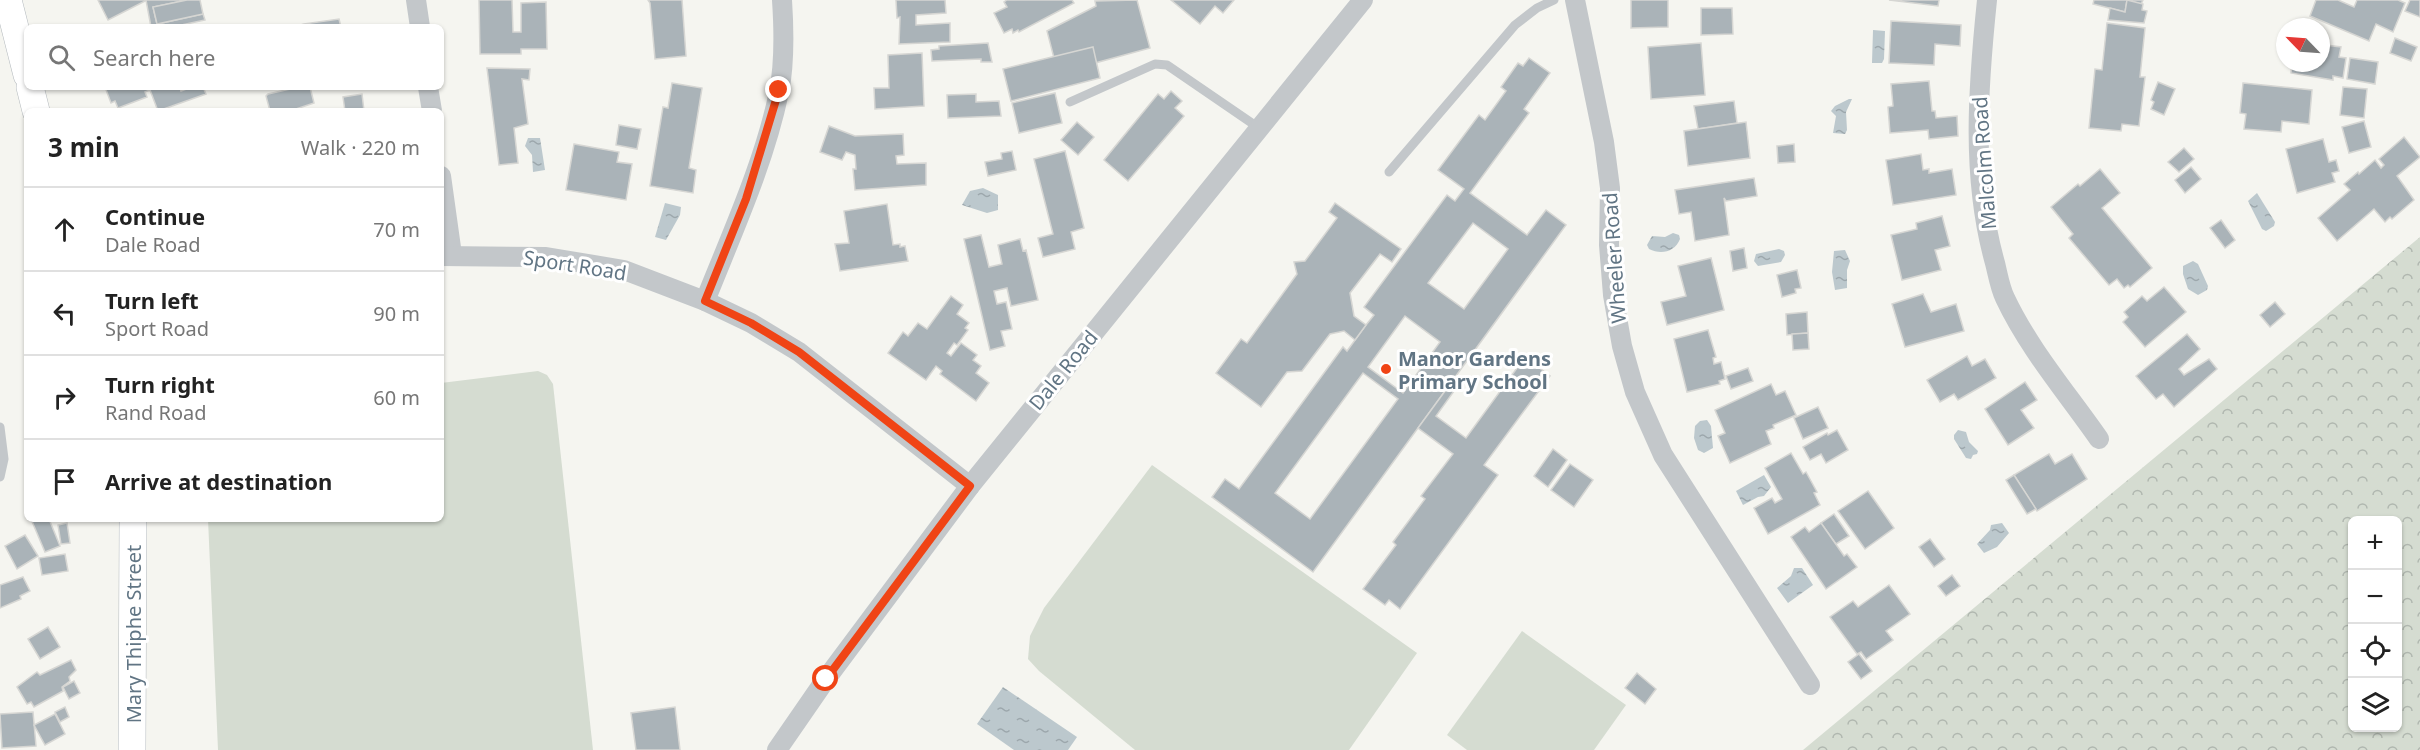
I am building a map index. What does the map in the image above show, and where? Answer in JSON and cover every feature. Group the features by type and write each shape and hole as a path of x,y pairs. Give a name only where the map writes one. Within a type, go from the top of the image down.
{"street":[{"path":"8,0 24,63"},
{"path":"416,0 420,24"},
{"path":"705,301 746,199 779,90 784,36 782,0"},
{"name":"Dale Road","path":"777,750 826,679 970,486 1363,0"},
{"name":"Wheeler Road","path":"1575,0 1604,142 1610,188 1609,245 1613,295 1622,346 1635,392 1663,455 1810,684"},
{"name":"Malcolm Road","path":"1987,0 1979,105 1982,189 1989,244 2004,296 2021,329 2099,439"},
{"path":"31,90 35,108"},
{"path":"428,90 432,108"},
{"path":"444,216 447,255"},
{"name":"Sport Road","path":"447,255 546,257 624,270 705,301 751,323 799,352 970,486"},
{"name":"Mary Thiphe Street","path":"132,750 133,522"}],"lane":[{"path":"1389,172 1515,25 1537,8 1554,0"},
{"path":"1070,102 1155,64 1167,64 1259,128"},
{"path":"0,427 4,459 0,477"}],"green space":[{"path":"2420,237 2420,750 1803,750"},
{"path":"538,371 547,375 553,384 593,750 218,750 208,522 444,522 444,383"},
{"path":"1152,465 1417,653 1349,750 1135,750 1039,671 1028,659 1030,636 1044,608"},
{"path":"1522,631 1626,705 1594,750 1467,750 1447,735"}],"water":[{"path":"1873,30 1885,31 1882,63 1872,63"},
{"path":"1852,99 1846,112 1847,130 1845,134 1833,133 1836,116 1831,111 1835,106"},
{"path":"528,138 540,138 545,170 533,172 532,155 525,146"},
{"path":"983,188 998,195 998,210 987,213 962,205 970,191"},
{"path":"2257,193 2275,222 2274,226 2266,231 2262,229 2248,201"},
{"path":"665,203 681,207 680,215 666,240 655,237"},
{"path":"1673,233 1679,235 1680,239 1675,247 1663,252 1649,249 1647,245 1652,236 1665,237"},
{"path":"1779,249 1784,251 1785,255 1781,262 1758,266 1754,261 1756,254"},
{"path":"1845,250 1850,261 1847,270 1847,288 1835,290 1832,272 1834,251"},
{"path":"2193,261 2198,264 2208,286 2207,290 2198,295 2188,289 2183,274 2183,266"},
{"path":"1707,420 1711,426 1713,448 1704,453 1698,450 1694,438 1695,426 1700,421"},
{"path":"1958,430 1966,432 1969,442 1978,451 1971,459 1966,458 1954,439"},
{"path":"1764,475 1771,487 1764,496 1743,505 1736,491"},
{"path":"2002,523 2009,533 1997,547 1984,553 1977,544 1990,530 1991,525"},
{"path":"1794,568 1802,568 1813,585 1788,603 1777,588 1791,576"},
{"path":"1003,687 1077,737 1068,750 1014,750 977,724"}],"building":[{"path":"98,0 147,0 108,20"},
{"path":"146,0 187,0 153,7 157,24 150,24"},
{"path":"187,0 200,0 203,14 157,24 153,7"},
{"path":"479,0 512,0 513,32 521,32 521,3 546,2 547,49 521,49 521,54 480,54"},
{"path":"648,0 682,0 686,56 655,59"},
{"path":"896,0 945,0 946,13 916,15 916,25 950,23 950,42 899,44 900,17 897,18"},
{"path":"1007,0 1072,0 1074,3 1019,32 1018,30 1013,33 1012,29 1004,33 994,13 1007,7 1004,2"},
{"path":"1137,0 1150,48 1095,63 1091,51 1055,62 1047,31 1096,6 1095,1"},
{"path":"1171,0 1234,0 1223,13 1215,6 1200,24"},
{"path":"1631,0 1668,0 1668,27 1631,28"},
{"path":"1889,0 1939,0 1938,6"},
{"path":"2094,0 2127,0 2125,12 2093,4"},
{"path":"2127,0 2143,0 2141,4"},
{"path":"2127,0 2143,4 2142,10 2147,11 2144,23 2108,20 2110,8 2125,12"},
{"path":"2316,0 2338,0 2354,7 2357,0 2398,0 2405,3 2393,32 2376,24 2369,41 2330,24 2330,18 2310,16"},
{"path":"2410,0 2420,0 2420,17 2405,11"},
{"path":"1701,8 1732,8 1733,34 1701,35"},
{"path":"203,14 205,20 186,24 157,24"},
{"path":"339,19 340,24 304,24"},
{"path":"1891,21 1961,25 1960,46 1935,44 1934,65 1889,63"},
{"path":"2107,23 2145,28 2140,77 2145,77 2139,126 2122,124 2121,131 2089,128 2095,69 2102,70"},
{"path":"2395,38 2417,47 2411,61 2390,53"},
{"path":"988,43 992,62 981,62 981,59 932,61 931,50 939,49 939,46"},
{"path":"1701,43 1705,95 1651,99 1648,47"},
{"path":"2330,46 2341,47 2339,57 2346,58 2343,78 2333,76 2333,80 2291,73 2330,72"},
{"path":"1093,47 1100,78 1011,101 1003,69"},
{"path":"922,53 924,106 875,109 874,88 889,88 888,55"},
{"path":"1529,58 1550,73 1524,109 1529,113 1470,193 1527,235 1546,210 1566,225 1313,572 1212,497 1225,479 1239,489 1343,347 1347,351 1374,315 1364,307 1447,195 1455,201 1464,189 1438,170 1479,115 1485,120 1506,91 1501,87 1518,63 1523,66","holes":["1473,223 1508,249 1464,309 1428,283","1405,316 1440,342 1403,393 1368,367","1363,373 1398,399 1310,519 1275,493"]},
{"path":"2350,58 2378,62 2375,84 2347,79"},
{"path":"487,68 530,69 529,80 522,79 528,124 514,128 518,163 499,165"},
{"path":"1929,81 1932,111 1935,111 1936,118 1957,116 1958,136 1929,139 1928,130 1890,133 1888,107 1893,106 1891,84"},
{"path":"2158,82 2175,89 2164,115 2151,109 2154,102 2151,100"},
{"path":"672,83 702,88 689,168 696,170 693,193 650,186 663,107 668,108"},
{"path":"2243,83 2312,90 2309,124 2282,121 2281,132 2244,129 2246,114 2240,113"},
{"path":"2343,87 2367,89 2364,118 2340,115"},
{"path":"106,90 150,90 145,92 147,97 118,108 115,101 111,103"},
{"path":"150,90 204,90 206,94 166,108 157,108"},
{"path":"286,90 311,90 314,103 299,108 269,108 266,96"},
{"path":"1171,91 1182,101 1175,108 1184,116 1128,181 1104,160 1158,94 1164,99"},
{"path":"1055,93 1062,123 1019,133 1012,103"},
{"path":"362,94 364,108 345,108 343,97"},
{"path":"976,94 976,102 999,101 1001,116 948,118 947,95"},
{"path":"1734,101 1737,123 1698,129 1694,106"},
{"path":"2364,121 2371,147 2349,153 2342,127"},
{"path":"1077,122 1094,137 1078,155 1061,140"},
{"path":"1746,122 1750,158 1688,166 1684,131"},
{"path":"619,125 641,129 637,149 616,145"},
{"path":"829,126 855,136 903,134 904,155 896,156 897,164 926,163 926,185 855,190 853,169 856,169 855,155 846,152 842,160 820,152"},
{"path":"2404,137 2420,157 2397,176 2414,200 2392,219 2390,217 2385,222 2374,209 2337,241 2318,218 2350,190 2344,184 2375,160 2381,168 2384,165 2379,159"},
{"path":"2323,139 2329,162 2336,160 2339,171 2332,173 2335,182 2297,193 2286,149"},
{"path":"574,144 619,152 617,162 632,164 626,200 566,190"},
{"path":"1794,144 1795,162 1778,163 1777,146"},
{"path":"2184,148 2194,159 2179,172 2168,162"},
{"path":"1012,151 1016,170 988,176 985,162 1002,159 1001,153"},
{"path":"1065,151 1084,228 1071,232 1075,249 1043,257 1038,238 1053,234 1034,159"},
{"path":"1921,154 1923,170 1929,169 1929,173 1952,169 1956,195 1893,205 1886,160"},
{"path":"2191,167 2201,179 2185,193 2175,180"},
{"path":"2100,169 2120,193 2102,208 2152,268 2130,287 2128,285 2124,288 2117,279 2109,285 2069,238 2073,234 2051,207"},
{"path":"1754,178 1757,196 1726,201 1724,198 1729,235 1695,241 1691,212 1679,214 1675,190"},
{"path":"1335,203 1401,249 1392,262 1380,254 1350,293 1354,316 1366,325 1355,340 1344,331 1330,334 1302,371 1287,372 1261,407 1216,373 1241,339 1247,343 1297,274 1294,262 1305,261 1337,218 1329,212"},
{"path":"887,204 893,245 905,246 908,261 840,271 835,244 849,243 844,211"},
{"path":"1942,216 1950,246 1935,250 1941,270 1902,280 1891,235 1917,229 1916,223"},
{"path":"2221,220 2235,240 2225,248 2210,228"},
{"path":"981,235 989,267 1002,264 998,245 1020,239 1023,251 1026,250 1038,300 1011,306 1007,288 994,291 997,304 1006,302 1012,329 1001,331 1005,346 990,350 964,239"},
{"path":"1744,248 1747,268 1733,271 1730,251"},
{"path":"1711,258 1724,310 1667,325 1661,302 1686,296 1678,266"},
{"path":"1797,270 1801,288 1795,289 1796,293 1782,297 1777,275"},
{"path":"2164,287 2186,312 2145,347 2123,322 2128,317 2124,312 2142,296 2147,301"},
{"path":"1923,294 1931,312 1956,304 1964,331 1905,347 1892,304"},
{"path":"951,296 963,305 957,314 969,323 965,328 968,330 957,345 954,343 947,353 951,356 961,343 977,355 973,360 981,366 976,373 989,383 976,401 940,374 942,371 936,366 926,380 888,353 903,332 908,336 918,323 927,329"},
{"path":"2275,302 2285,314 2270,327 2260,315"},
{"path":"1807,312 1808,333 1787,335 1786,314"},
{"path":"1708,330 1716,357 1713,358 1714,364 1721,362 1725,379 1719,381 1720,384 1687,392 1674,339"},
{"path":"1808,333 1809,349 1793,350 1792,334"},
{"path":"2187,334 2200,349 2179,369 2184,375 2209,359 2217,369 2174,407 2163,394 2156,399 2136,376"},
{"path":"1967,356 1972,366 1985,359 1996,378 1958,400 1954,394 1940,402 1927,380"},
{"path":"1525,357 1550,376 1484,465 1498,475 1400,609 1389,600 1385,605 1363,589 1396,545 1393,542 1425,499 1421,496 1453,454 1418,428 1456,376 1462,380 1436,416 1466,438"},
{"path":"1748,368 1753,381 1731,389 1726,376"},
{"path":"2025,382 2037,400 2021,410 2034,428 2008,445 1985,409"},
{"path":"1771,384 1776,395 1785,391 1796,415 1773,425 1774,428 1766,431 1771,444 1730,463 1718,436 1725,433 1715,410"},
{"path":"1818,407 1828,428 1803,439 1794,418"},
{"path":"1837,430 1848,450 1826,463 1821,454 1810,460 1803,447"},
{"path":"1553,449 1567,460 1548,487 1534,476"},
{"path":"1791,453 1803,474 1806,472 1817,492 1814,493 1820,505 1768,534 1754,508 1772,498 1775,503 1782,499 1765,468"},
{"path":"2049,454 2055,464 2072,454 2087,479 2037,511 2014,475"},
{"path":"1570,464 1593,480 1574,507 1551,490"},
{"path":"2014,475 2036,509 2027,514 2006,480"},
{"path":"1868,491 1894,528 1865,549 1838,511"},
{"path":"1834,514 1849,536 1836,544 1821,523"},
{"path":"32,522 50,522 60,546 45,552"},
{"path":"67,523 70,543 61,544 58,525"},
{"path":"1821,523 1844,556 1847,554 1857,567 1826,589 1791,537 1805,527 1809,532"},
{"path":"25,535 38,556 17,569 5,546"},
{"path":"1930,539 1945,559 1934,567 1919,547"},
{"path":"65,554 68,571 42,575 39,558"},
{"path":"1952,575 1960,586 1946,596 1938,586"},
{"path":"23,577 30,591 20,596 21,599 0,608 0,585"},
{"path":"1889,585 1910,614 1886,631 1893,640 1866,659 1861,652 1857,654 1830,617 1853,601 1858,607"},
{"path":"48,627 60,647 40,659 28,639"},
{"path":"1859,654 1872,671 1861,679 1848,662"},
{"path":"71,660 76,670 69,677 70,681 62,687 63,691 34,707 31,702 27,704 17,687 37,672 40,675"},
{"path":"1637,673 1656,689 1645,704 1625,688"},
{"path":"74,681 80,693 69,699 63,687"},
{"path":"65,707 69,717 60,722 55,712"},
{"path":"675,707 680,750 636,750 631,713"},
{"path":"33,712 36,746 2,748 0,714"},
{"path":"55,714 65,734 45,745 34,725"}],"place":[{"name":"Manor Gardens Primary School","path":"1386,369"}],"route":[{"path":"779,90 771,123 746,199 705,301 751,323 799,352 970,486 826,679"}]}
